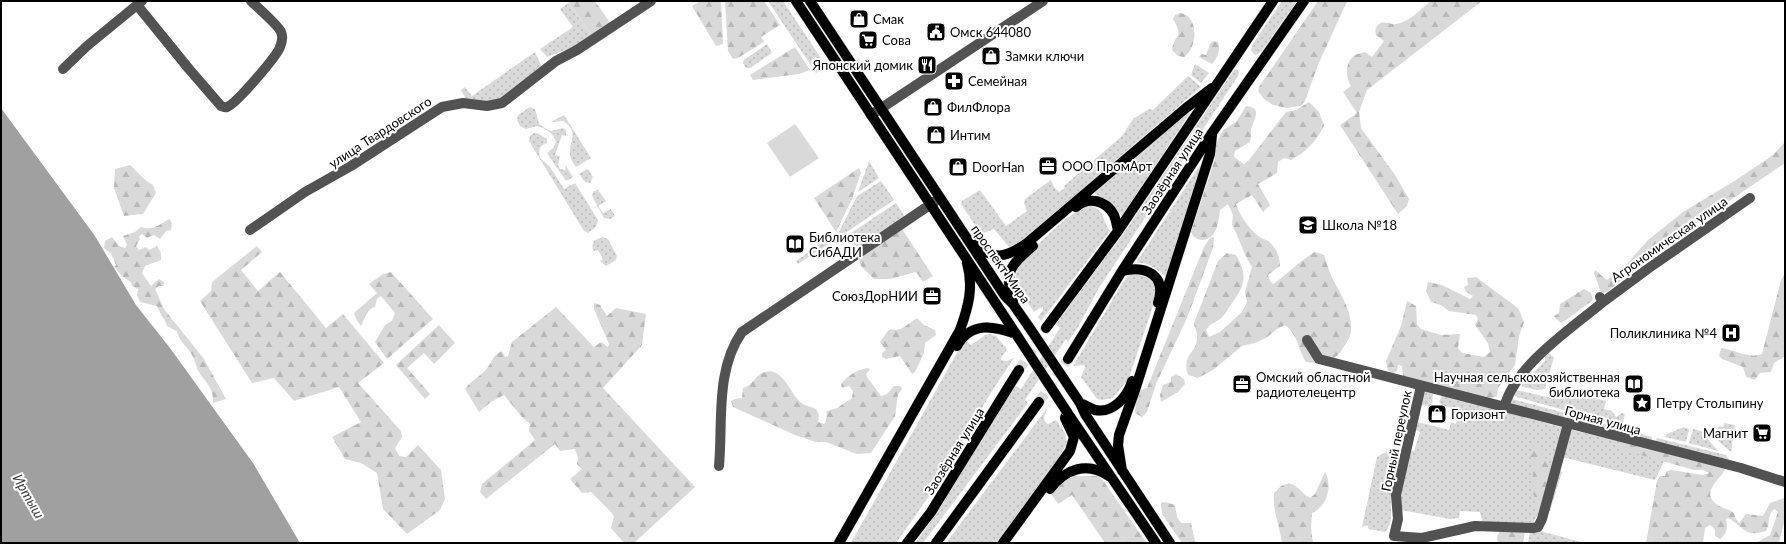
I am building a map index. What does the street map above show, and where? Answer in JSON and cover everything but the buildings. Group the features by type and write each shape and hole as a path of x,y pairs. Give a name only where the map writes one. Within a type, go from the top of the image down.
{"main road":[{"name":"проспект Мира","path":"796,1 1067,412 1156,543"},
{"name":"проспект Мира","path":"810,1 1005,296 1013,304 1029,326 1170,543"},
{"name":"Заозёрная улица","path":"1046,328 1118,231 1273,1"},
{"name":"Заозёрная улица","path":"1068,359 1122,271 1212,133 1304,1"},
{"path":"966,236 980,249 994,256 1014,252 1027,243 1186,108 1218,84"},
{"path":"1122,470 1118,445 1119,436 1138,383 1210,154 1212,133"},
{"path":"1013,304 1008,280 1014,263 1082,202 1093,200 1106,206 1114,215 1118,231"},
{"path":"839,543 960,330 969,304 971,284 967,264 957,244"},
{"path":"1080,403 1095,410 1105,410 1120,402 1129,391 1161,294 1159,283 1151,273 1139,268 1122,271"},
{"path":"847,543 959,342 965,335 987,326 1004,329 1016,334"},
{"name":"Заозёрная улица","path":"908,543 931,512 1019,370"},
{"path":"936,543 1038,402"},
{"path":"1003,543 1070,451 1074,437 1065,418 1067,412"},
{"path":"1009,543 1053,484 1069,472 1081,468 1099,469 1112,478"}],"street":[{"path":"63,69 87,46 139,3 189,69 221,106 228,107 238,98 270,61 280,48 282,40 281,30 251,1"},
{"name":"улица Твардовского","path":"250,230 305,192 351,166 442,107 463,103 487,106 502,103 556,61 577,50 651,1"},
{"path":"871,115 1043,1"},
{"path":"719,466 720,426 725,376 731,353 742,332 940,198"},
{"name":"Агрономическая улица","path":"1504,408 1507,396 1517,381 1551,343 1602,300 1750,198"},
{"name":"Горная улица","path":"1307,340 1319,359 1785,482"},
{"name":"Горный переулок","path":"1421,386 1396,495 1398,519 1394,536 1422,538 1475,526 1538,527 1542,519 1568,424"}],"green space":[{"path":"572,1 595,1 611,24 592,36 568,3"},
{"path":"701,1 721,1 723,44 716,46 692,6"},
{"path":"725,1 764,1 780,25 761,37 764,42 738,58 733,59 728,51"},
{"path":"768,1 783,1 827,67 816,73"},
{"path":"1282,1 1297,1 1262,51 1256,55 1251,50 1252,45"},
{"path":"1318,1 1347,1 1318,65 1305,101 1300,106 1286,108 1273,105 1264,99 1258,91 1259,87"},
{"path":"1431,1 1482,1 1367,90 1359,112 1361,128 1395,175 1409,199 1407,206 1398,214 1340,125 1357,113 1343,92 1351,86 1347,70 1349,62 1352,58 1355,55 1365,52 1372,57 1384,41 1376,35 1375,32 1378,25 1383,22 1397,24 1402,22"},
{"path":"568,3 592,36 578,45 547,57 540,49 573,27 560,9"},
{"path":"1180,13 1191,19 1194,32 1192,47 1189,53 1184,57 1178,56 1172,50 1178,36 1178,30 1173,19 1175,15"},
{"path":"1213,41 1218,42 1219,51 1212,64 1199,57 1202,54 1206,55 1210,44"},
{"path":"767,44 772,53 750,68 746,68 743,63 744,60"},
{"path":"795,47 810,70 799,74 753,80 750,75"},
{"path":"535,52 542,67 499,101 488,104 467,101 461,90 465,87 472,96"},
{"path":"1195,64 1209,73 1201,83 1191,75"},
{"path":"1237,69 1239,72 1238,76 1099,288 1078,327 1068,342 1066,339 1025,400 1028,403 923,543 915,543 942,505 990,425 1016,386 1021,389 1060,328 1056,324 1126,230 1234,70"},
{"path":"1188,76 1201,87 1016,246 1009,247 994,229 981,234 961,204 962,201 980,190 1006,226 1027,211 1024,203 1025,199 1051,180 1054,187 1059,192 1065,188 1064,186 1122,136 1133,119 1149,109 1153,110"},
{"path":"1309,102 1319,112 1324,125 1315,141 1306,150 1291,160 1284,158 1278,162 1277,173 1258,184 1270,205 1263,212 1252,195 1236,204 1242,217 1250,228 1258,236 1268,241 1277,252 1280,266 1268,275 1273,284 1315,252 1324,255 1330,273 1350,316 1351,333 1340,353 1332,359 1317,363 1306,362 1293,333 1285,325 1277,329 1266,338 1255,343 1242,346 1213,370 1198,378 1188,375 1186,368 1188,357 1197,341 1194,323 1218,261 1227,253 1236,255 1243,270 1244,276 1239,293 1224,315 1211,324 1206,330 1209,337 1220,332 1242,312 1247,302 1245,292 1252,267 1232,225 1233,215 1228,204 1220,210 1218,225 1210,237 1199,240 1191,232 1215,159 1216,144 1223,130 1236,122 1246,106 1255,109 1256,115 1251,130 1250,142 1235,151 1234,157 1244,164 1249,160 1286,112 1296,110"},
{"path":"530,107 535,109 539,123 542,127 551,131 563,128 566,130 566,136 562,135 555,155 560,156 558,165 560,169 565,170 566,166 573,177 588,169 593,177 590,183 585,182 579,174 566,181 547,153 555,145 554,137 551,133 537,126 526,129 520,126 517,120 518,115"},
{"path":"1192,110 1122,216 1110,203 1094,193"},
{"path":"564,115 591,158 576,167 570,155 572,136 571,129 563,121 551,122"},
{"path":"795,124 819,158 790,177 767,143"},
{"path":"537,133 547,139 547,143 541,146 539,151 540,158 550,167 564,189 575,183 598,220 596,227 588,233 584,231 529,141 530,136"},
{"path":"1785,142 1785,163 1667,243 1608,291 1603,293 1600,290 1594,273 1595,270 1607,280 1623,268 1648,240 1683,212 1736,180 1773,155"},
{"path":"869,161 879,178 858,192"},
{"path":"130,165 143,178 153,185 156,193 143,214 124,216 114,188 115,169"},
{"path":"1200,165 1199,175 1166,277 1156,269 1144,263 1136,263"},
{"path":"859,168 861,173 852,199 836,232 814,198"},
{"path":"881,181 894,200 835,240 857,196"},
{"path":"598,190 606,201 598,206 603,213 611,209 615,216 611,219 604,218 593,198 592,195 594,191"},
{"path":"896,203 905,217 859,247 847,242 845,237"},
{"path":"1089,205 1099,210 1110,231 1041,321 1038,317 1043,310 1043,306 1034,312 1018,288 1016,282 1017,269 1021,261 1053,230 1070,216"},
{"path":"169,219 172,223 171,230 166,231 160,239 154,235 147,238 142,234 139,236 140,239 136,246 139,250 146,247 149,250 157,246 161,253 161,260 145,266 142,273 151,286 159,279 164,282 163,286 159,286 155,289 164,309 204,359 226,399 213,403 212,393 209,386 198,370 193,357 180,339 177,331 167,326 157,306 140,302 137,295 138,289 132,286 131,282 123,277 114,267 116,265 111,253 104,248 105,241 112,237 119,246 125,248 127,245 123,236 135,232 141,227 155,227"},
{"path":"902,229 933,276 923,282 916,272 890,279 874,279 861,266 859,259"},
{"path":"602,237 608,239 617,256 616,260 606,266 600,261 603,259 598,250 594,251 592,246 594,241"},
{"path":"1214,237 1213,248 1187,318 1156,384 1147,412 1142,417 1135,413 1136,399 1141,390 1147,388 1204,247 1210,238"},
{"path":"827,239 830,243 798,264 796,261"},
{"path":"257,246 262,252 241,270 258,291 280,272 326,328 343,314 384,363 358,383 401,431 402,437 395,448 399,456 406,457 418,445 441,470 445,499 440,510 407,534 383,509 377,473 361,463 345,459 332,437 361,422 339,387 294,401 274,378 252,383 200,301 211,291 212,282"},
{"path":"391,272 433,319 387,359 375,342 385,325 392,321 395,313 381,296 377,299 375,307 368,312 361,326 354,313 377,293 369,284 383,274"},
{"path":"1133,273 1145,276 1154,281 1157,294 1129,378 1113,398 1102,400 1097,399 1081,377 1085,367 1084,365 1073,366 1123,282"},
{"path":"1785,273 1785,356 1774,363 1771,372 1760,373 1755,380 1746,377 1743,367 1722,359 1719,356 1721,348 1747,355 1762,354 1781,280"},
{"path":"1476,277 1518,308 1524,322 1519,336 1515,365 1498,388 1497,396 1487,400 1403,376 1402,366 1398,365 1397,371 1394,373 1388,371 1386,361 1401,326 1407,301 1416,306 1417,324 1421,329 1441,335 1460,334 1458,348 1462,353 1484,357 1490,352 1488,343 1475,325 1478,319 1476,315 1449,311 1441,305 1431,302 1426,291 1428,282 1442,285 1470,299 1473,296 1465,291 1464,287 1468,285 1467,278"},
{"path":"1584,289 1591,293 1593,300 1562,323 1557,320 1554,316 1559,313 1560,304"},
{"path":"594,303 600,305 607,316 616,308 646,314 642,345 603,388 695,487 634,543 624,543 611,528 614,517 612,513 591,492 582,493 570,479 582,469 577,464 578,458 575,449 560,451 555,444 486,499 480,492 482,484 535,440 529,431 530,424 522,417 504,395 491,402 479,412 465,389 486,370 496,354 502,351 505,357 508,356 512,342 556,307 594,347 601,342 608,347 609,344 594,309"},
{"path":"917,318 924,325 935,330 936,335 925,343 924,353 915,372 912,374 900,356 886,359 882,357 882,353 886,350 880,342 891,329 901,329"},
{"path":"439,325 455,343 434,364 424,353 407,368 430,394 425,399 396,365"},
{"path":"990,334 996,336 1007,349 1001,360 1007,361 1014,358 992,391 936,486 896,543 851,543 959,349 967,341 971,345 985,335"},
{"path":"1548,353 1554,357 1545,389 1537,390 1523,387 1520,381 1526,375 1531,375 1545,361 1545,356"},
{"path":"867,368 870,369 866,374 867,377 881,396 887,394 894,386 900,386 902,389 898,394 895,416 871,453 857,454 826,442 816,442 795,435 733,407 731,401 742,398 743,388 749,385 762,373 771,371 776,373 785,381 801,403 816,409 819,415 818,422 824,424 826,421 827,411 837,408 852,398 853,391 849,386 842,388 841,385 843,382 852,374"},
{"path":"1176,374 1184,379 1185,384 1178,392 1161,402 1160,395 1163,385 1171,382 1171,377"},
{"path":"1559,389 1606,401 1604,409 1612,411 1616,417 1622,413 1625,414 1622,426 1510,395 1517,391 1521,391 1556,399"},
{"path":"1425,391 1433,394 1432,407 1421,405 1418,422 1449,430 1451,422 1456,424 1459,410 1442,405 1439,402 1442,395 1568,429 1668,453 1655,480 1562,457 1559,470 1562,472 1550,511 1542,513 1533,523 1488,523 1482,521 1480,512 1460,511 1459,518 1450,519 1401,510 1398,505 1408,450 1414,451 1420,432 1413,429"},
{"path":"1509,398 1652,437 1651,442 1511,405"},
{"path":"1048,407 1044,417 1045,422 1048,424 1056,420 1065,433 1067,443 1053,469 999,543 946,543"},
{"path":"1724,423 1735,425 1731,452 1715,438 1719,426 1723,427"},
{"path":"1684,427 1689,429 1686,442 1665,437 1667,434"},
{"path":"1693,429 1701,431 1718,451 1689,443"},
{"path":"1657,438 1726,455 1730,461 1655,441"},
{"path":"1621,441 1725,469 1711,489 1711,498 1717,505 1734,513 1739,523 1746,514 1763,516 1770,503 1785,498 1785,518 1779,543 1756,543 1770,535 1778,512 1774,509 1770,515 1766,531 1758,533 1748,532 1728,518 1726,519 1726,533 1720,539 1715,536 1715,529 1710,525 1705,528 1703,543 1646,543 1657,481 1660,476 1665,476 1667,471 1671,470 1703,475 1709,473 1703,470 1694,470 1620,449 1618,444"},
{"path":"1535,445 1544,448 1542,457 1554,468 1540,510 1535,507 1532,464 1530,456 1531,450"},
{"path":"1388,451 1400,457 1392,488 1391,521 1385,532 1369,529 1367,525 1362,527 1377,457"},
{"path":"1325,472 1329,484 1328,493 1324,502 1312,513 1311,528 1313,543 1282,543 1274,506 1274,493 1281,486 1289,483 1296,486 1310,498 1315,494"},
{"path":"1073,476 1098,476 1102,479 1146,542 1105,543 1072,495 1058,504 1050,492"},
{"path":"1165,502 1175,505 1177,517 1181,523 1191,523 1195,541 1198,543 1182,543 1162,514 1161,503"},
{"path":"1501,528 1525,530 1523,543 1498,543 1497,537"},
{"path":"1530,530 1540,531 1585,543 1528,543"}],"water":[{"name":"Иртыш","path":"1,108 95,236 136,305 170,348 253,463 300,543 1,543"}],"tunnel":[{"path":"1019,370 1046,328"},
{"path":"1039,402 1068,359"}],"place":[{"name":"Смак","path":"859,19"},
{"name":"Омск 644080","path":"936,32"},
{"name":"Сова","path":"868,40"},
{"name":"Замки ключи","path":"991,56"},
{"name":"Японский домик","path":"927,65"},
{"name":"Семейная","path":"954,81"},
{"name":"ФилФлора","path":"933,107"},
{"name":"Интим","path":"936,135"},
{"name":"ООО ПромАрт","path":"1048,166"},
{"name":"DoorHan","path":"958,167"},
{"name":"Школа №18","path":"1308,225"},
{"name":"Библиотека СибАДИ","path":"795,244"},
{"name":"СоюзДорНИИ","path":"932,296"},
{"name":"Поликлиника №4","path":"1731,333"},
{"name":"Омский областной радиотелецентр","path":"1242,384"},
{"name":"Научная сельскохозяйственная библиотека","path":"1634,384"},
{"name":"Петру Столыпину","path":"1642,403"},
{"name":"Горизонт","path":"1437,414"},
{"name":"Магнит","path":"1762,433"}]}
